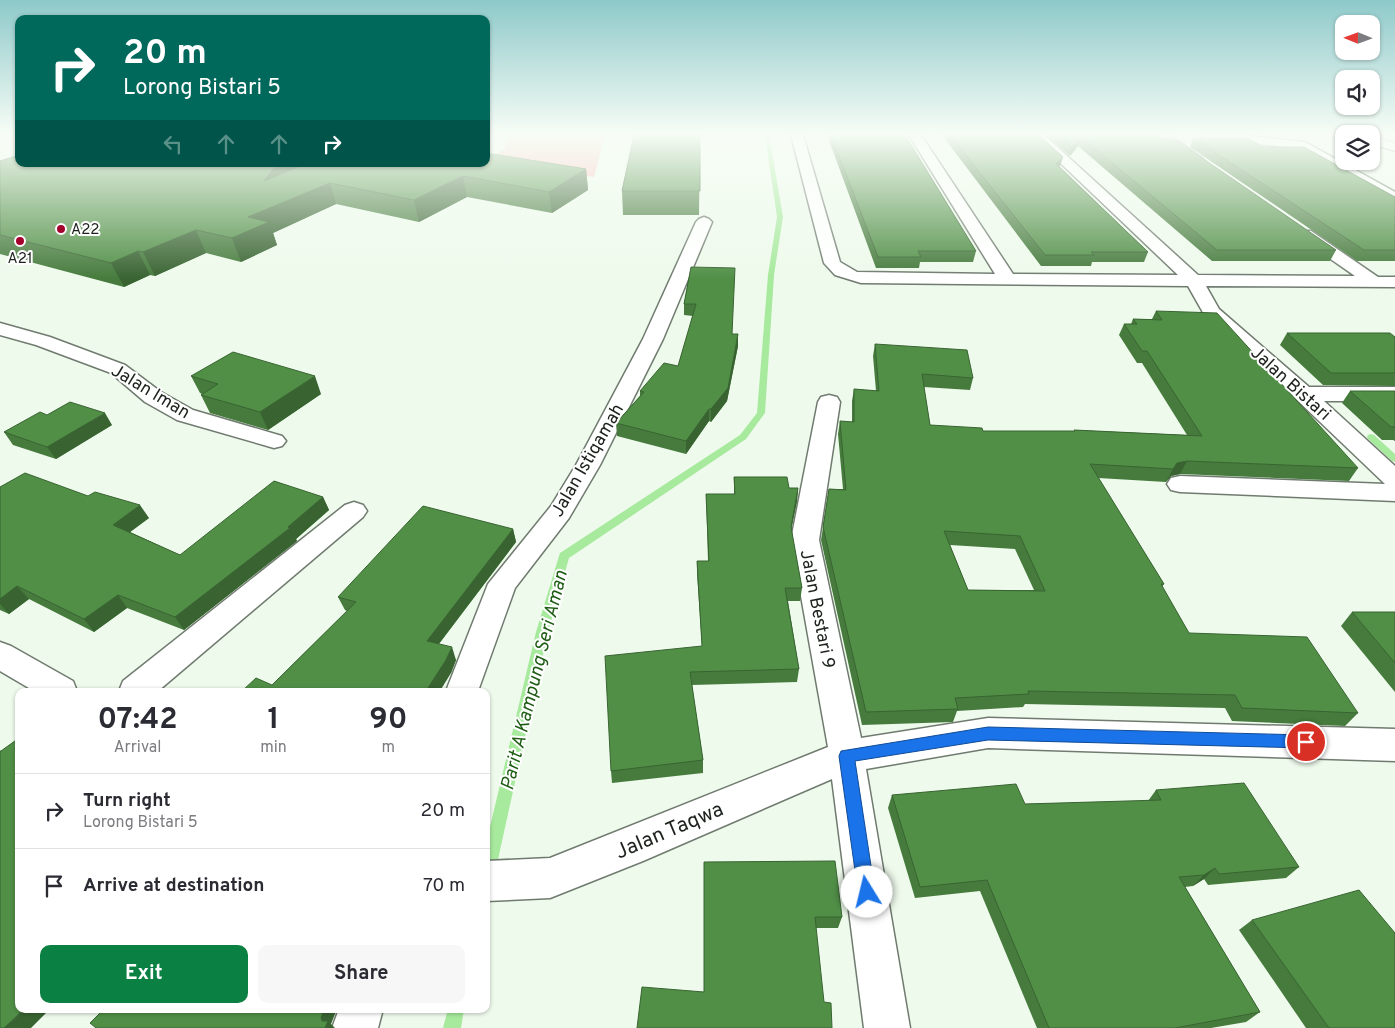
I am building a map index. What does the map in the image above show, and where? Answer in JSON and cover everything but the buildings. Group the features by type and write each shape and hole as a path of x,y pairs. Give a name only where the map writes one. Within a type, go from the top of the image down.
{"street":[{"path":"810,183 830,255 836,268 849,276 861,278 1008,280 1395,282"},
{"path":"946,183 1008,280"},
{"name":"Jalan Bistari","path":"1088,183 1194,281 1212,312 1304,394 1395,480"},
{"path":"1368,183 1395,198"},
{"name":"Jalan Istiqamah","path":"463,688 502,584 560,512 588,465 653,339 704,222"},
{"path":"1295,228 1374,282"},
{"name":"Jalan Iman","path":"0,328 43,341 118,369 153,397 185,415 274,441"},
{"path":"1304,394 1395,394"},
{"name":"Jalan Bestari 9","path":"829,402 805,540 846,756 887,1028"},
{"path":"1180,484 1395,494"},
{"path":"139,688 354,511"},
{"path":"0,654 56,688"},
{"name":"Jalan Taqwa","path":"490,880 550,878 638,844 846,756 988,733 1395,745"},
{"path":"355,1028 360,1013"}],"waterway":[{"name":"Parit A Kampung Seri Aman","path":"490,860 542,632 564,556 743,437 761,413 771,275 780,217 775,183"},
{"path":"1371,437 1395,459"},
{"name":"Parit A Kampung Seri Aman","path":"452,1028 455,1013"}],"place":[{"name":"A22","path":"61,229"},
{"name":"A21","path":"20,241"}],"route":[{"path":"867,892 846,756 988,733 1306,742"}]}
